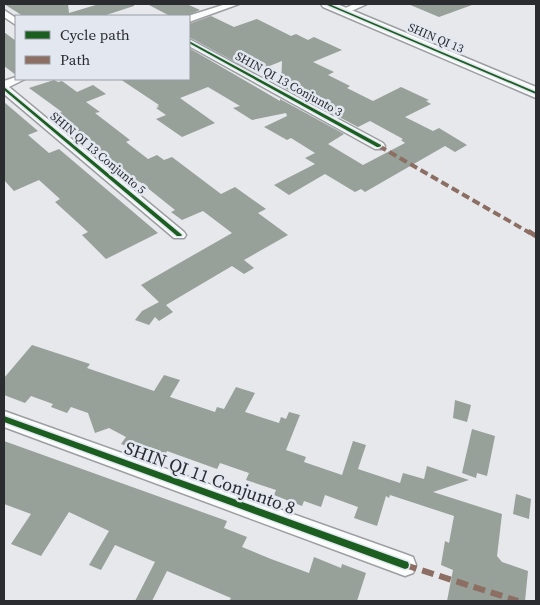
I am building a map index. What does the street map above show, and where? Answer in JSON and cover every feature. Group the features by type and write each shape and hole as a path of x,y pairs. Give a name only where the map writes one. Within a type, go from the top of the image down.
{"street":[{"path":"211,4 220,8"},
{"path":"190,19 234,4"},
{"name":"SHIN QI 13","path":"327,4 536,93"},
{"path":"344,11 362,4"},
{"path":"4,13 15,21"},
{"name":"SHIN QI 13 Conjunto 3","path":"190,43 379,146"},
{"path":"4,86 18,80"},
{"name":"SHIN QI 13 Conjunto 5","path":"4,86 179,235"},
{"name":"SHIN QI 11 Conjunto 8","path":"4,419 405,565"}],"building":[{"path":"4,4 68,4 69,13 99,4 134,4 134,6 106,15 21,15"},
{"path":"147,4 187,4 200,10 188,15 168,15"},
{"path":"408,4 471,4 472,5 439,17"},
{"path":"211,16 234,27 257,19 291,36 296,34 308,40 314,37 342,50 313,62 334,72 328,75 350,86 347,88 373,101 401,87 429,100 426,101 431,104 405,117 433,131 439,128 467,145 455,152 445,146 365,192 361,189 355,192 325,174 289,195 274,185 315,164 305,158 315,153 291,138 287,140 264,127 287,116 286,113 252,120 233,108 240,106 208,87 180,98 215,123 182,137 156,119 166,115 156,108 159,105 122,80 190,80 190,49 280,101 280,99 344,134 328,144 363,165 405,143 401,140 403,139 370,121 358,127 281,86 282,61 267,67 262,65 250,70 190,38 190,24"},
{"path":"4,32 15,40 15,74 4,66"},
{"path":"54,80 62,81 77,92 93,85 106,94 86,102 100,112 95,113 130,140 126,142 148,159 157,155 164,160 172,157 221,194 235,187 266,209 258,213 288,235 244,260 254,268 244,274 232,266 166,305 173,312 159,321 155,317 149,325 135,320 142,311 159,302 141,285 232,233 203,211 182,220 171,212 175,210 140,182 131,179 88,140 85,141 69,128 55,115 62,112 29,88"},
{"path":"4,102 38,131 28,135 49,153 59,149 158,233 106,259 82,235 88,232 55,202 60,199 39,180 14,191 4,180"},
{"path":"32,345 90,364 87,368 154,391 164,375 180,380 170,397 215,412 217,407 224,409 236,387 255,393 245,412 279,423 281,417 286,419 289,412 300,415 286,450 306,457 304,462 342,475 353,441 366,445 358,469 400,483 403,473 424,479 427,466 469,480 433,492 502,514 497,556 502,562 528,571 525,601 447,601 453,570 441,565 445,541 449,543 454,516 390,495 389,498 386,496 377,526 354,518 358,507 325,495 321,507 304,501 302,506 274,495 276,490 246,480 249,473 220,463 217,469 167,451 165,455 142,446 140,451 121,444 126,437 109,428 95,433 88,413 71,407 67,413 51,407 53,404 31,396 25,403 4,395 4,378"},
{"path":"455,400 471,405 467,422 453,418"},
{"path":"472,429 495,436 487,476 477,473 476,478 462,473"},
{"path":"4,441 227,521 224,528 247,537 242,547 309,573 314,557 341,568 342,564 366,573 357,601 229,601 231,598 167,571 152,601 135,601 155,562 115,545 101,570 89,565 109,531 69,512 41,556 11,544 31,514 4,504"},
{"path":"516,494 531,499 529,519 513,514"}],"marked path":[{"path":"379,146 536,236"},
{"path":"405,565 518,601"}],"cycle path":[{"path":"327,4 536,93"},
{"path":"190,43 379,146"},
{"path":"4,88 179,235"},
{"path":"4,419 405,565"}]}
